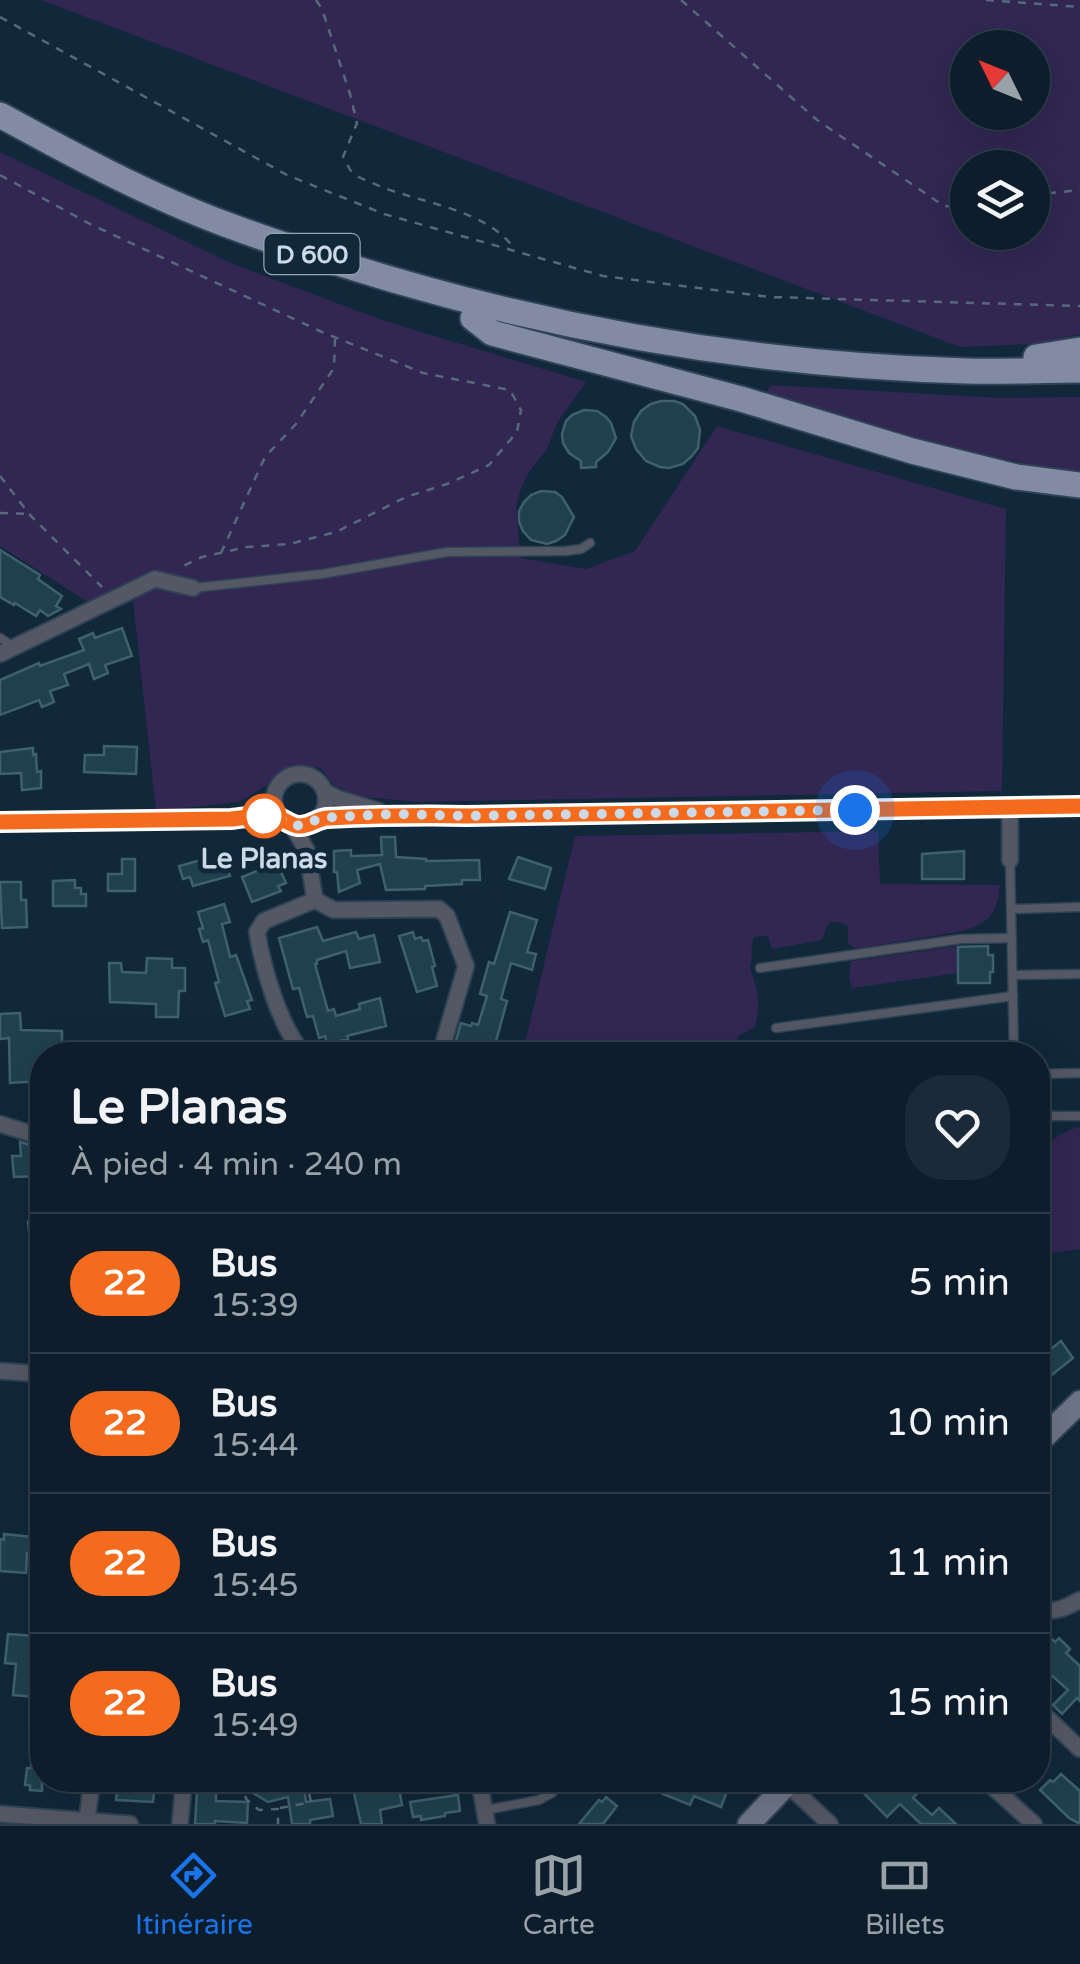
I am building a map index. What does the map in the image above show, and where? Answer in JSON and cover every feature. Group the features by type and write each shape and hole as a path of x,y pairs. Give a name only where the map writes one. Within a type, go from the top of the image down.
{"main road":[{"name":"D 600","path":"0,116 124,180 222,223 478,305 711,350 883,367 1080,370"},
{"name":"D 600","path":"0,133 116,194 215,238 344,282 545,336 809,376 975,385 1080,382"},
{"path":"474,318 492,333 740,399 912,452 1016,477 1080,485"},
{"path":"883,367 1006,361 1080,350"},
{"path":"1050,1431 1080,1402"},
{"path":"749,1824 776,1792"}],"street":[{"path":"5,646 155,579 193,588"},
{"path":"231,819 262,804 284,779 300,773 316,778 326,792 337,798 393,814"},
{"path":"306,851 326,806 326,792"},
{"path":"275,793 276,810 306,851 315,900"},
{"path":"0,822 269,816 300,826 317,820 393,814 1080,806"},
{"path":"1010,808 1010,860"},
{"path":"294,1042 286,1031 260,954 257,932 264,921 315,900"},
{"path":"315,900 334,910 439,910 448,916 466,966 444,1042"},
{"path":"0,1124 30,1133"},
{"path":"0,1371 30,1373"},
{"path":"1050,1612 1080,1600"},
{"path":"1050,1720 1080,1749"},
{"path":"87,1820 90,1792"},
{"path":"180,1824 183,1792"},
{"path":"481,1792 486,1817"},
{"path":"797,1792 830,1824"},
{"path":"998,1792 1034,1824"},
{"path":"11,1818 130,1824"}],"lane":[{"path":"193,588 322,574 447,552 565,551 590,543"},
{"path":"1010,860 1014,1042"},
{"path":"1012,909 1080,907"},
{"path":"760,968 961,939 1012,938"},
{"path":"1013,975 1080,974"},
{"path":"776,1028 1013,996"},
{"path":"1050,1074 1080,1073"},
{"path":"1050,1116 1080,1116"},
{"path":"486,1817 552,1793"}],"path":[{"path":"316,0 345,77 357,123 343,157 352,172 398,194 492,227 516,251"},
{"path":"682,0 817,120 950,206"},
{"path":"986,0 1080,6"},
{"path":"0,16 287,176 384,214 603,276 769,297 1080,306"},
{"path":"0,174 90,224 335,338 423,373 510,390 521,410 517,432 489,464 447,484 406,497 336,532 289,544 247,547 202,557 155,579"},
{"path":"1050,193 1080,190"},
{"path":"221,553 266,457 296,424 334,368 335,338"},
{"path":"0,476 30,514 114,598"},
{"path":"0,512 30,514"},
{"path":"245,1792 246,1799 259,1810 311,1802 309,1792"},
{"path":"278,1808 278,1824"}],"shaded area":[{"path":"41,0 1080,0 1080,334 1039,344 960,347"},
{"path":"0,152 235,265 382,320 586,382 557,423 547,449 520,491 516,508 521,558 586,569 635,551 717,426 1006,509 1002,791 418,802 364,797 336,787 320,768 298,765 240,802 156,811 133,601 105,613 0,546"},
{"path":"771,385 1001,398 1080,397 1080,472 928,443 764,396"},
{"path":"878,831 880,884 1000,885 991,915 963,931 855,949 848,943 848,927 840,922 827,926 822,940 772,949 768,936 754,937 750,968 758,996 757,1018 755,1027 735,1042 525,1042 575,836"},
{"path":"958,946 958,973 852,988 851,961"},
{"path":"1080,1127 1080,1249 1050,1253 1050,1143"}],"building":[{"path":"661,401 683,404 695,416 700,430 698,448 692,456 669,468 646,461 631,436 641,411"},
{"path":"584,410 606,417 616,438 596,467 581,468 581,461 563,443 566,421"},
{"path":"541,491 562,497 574,517 565,535 547,544 531,540 519,522 524,502"},
{"path":"0,550 40,575 38,579 62,596 56,606 61,609 48,616 40,610 36,616 0,597"},
{"path":"122,628 132,656 105,665 108,673 94,679 89,664 64,674 68,685 50,691 54,702 42,707 39,700 0,715 0,680 84,650 79,639 93,633 95,638"},
{"path":"104,746 137,747 136,774 84,772 85,755 104,755"},
{"path":"33,748 37,772 41,771 41,788 22,790 21,773 0,774 0,752"},
{"path":"381,837 395,837 396,857 479,860 480,880 425,889 386,890 380,864 357,870 360,883 339,892 334,851 351,850 351,856 382,855"},
{"path":"964,851 964,879 922,879 922,854"},
{"path":"518,857 551,868 545,889 509,879"},
{"path":"208,858 210,866 225,859 230,876 193,886 190,877 183,879 179,866"},
{"path":"122,859 135,859 135,891 108,891 108,874 122,874"},
{"path":"277,863 286,883 278,886 281,891 252,902 242,877"},
{"path":"75,880 75,888 86,894 86,906 53,906 53,881"},
{"path":"0,882 21,882 27,927 2,928"},
{"path":"224,904 230,922 222,924 230,957 236,955 252,1000 247,1001 250,1009 225,1016 208,940 203,942 199,929 203,928 198,912"},
{"path":"510,912 537,920 527,952 536,954 532,970 511,963 501,999 507,1001 496,1042 456,1042 461,1023 478,1025 487,996 480,994 489,962 494,964"},
{"path":"317,927 323,941 356,932 359,939 374,935 380,962 350,968 346,951 315,964 328,1011 334,1009 336,1016 380,998 386,1026 335,1042 326,1042 325,1036 319,1038 313,1016 307,1017 299,988 293,989 279,938"},
{"path":"413,932 415,939 428,940 437,986 417,992 399,936"},
{"path":"988,946 988,955 993,955 990,983 958,983 958,947"},
{"path":"147,958 172,959 172,968 185,968 185,991 179,991 178,1017 156,1017 156,1004 110,1002 109,963 121,963 122,972 146,973"},
{"path":"20,1013 21,1030 62,1031 62,1042 30,1042 30,1082 10,1083 9,1038 0,1039 0,1014"},
{"path":"20,1142 30,1145 30,1176 14,1177 12,1156 21,1156"},
{"path":"1061,1341 1073,1358 1050,1376 1050,1350"},
{"path":"4,1534 30,1537 26,1573 0,1571 0,1539 4,1540"},
{"path":"8,1634 30,1636 30,1696 13,1695 16,1664 5,1663"},
{"path":"1050,1637 1055,1642 1059,1638 1070,1649 1066,1653 1080,1666 1080,1701 1077,1698 1062,1714 1053,1705 1068,1690 1050,1674"},
{"path":"30,1768 30,1785 25,1785"},
{"path":"1061,1774 1080,1791 1080,1824 1042,1792 1050,1792 1050,1780 1053,1782"},
{"path":"117,1792 154,1792 153,1802 116,1800"},
{"path":"197,1792 216,1792 216,1801 248,1802 247,1823 195,1824"},
{"path":"251,1792 305,1792 306,1802 330,1799 333,1816 310,1820 310,1824 292,1824 288,1797 268,1802"},
{"path":"354,1792 400,1792 402,1805 380,1810 382,1824 361,1824"},
{"path":"863,1792 918,1792 913,1798 932,1815 939,1808 956,1824 921,1824 900,1804 887,1817"},
{"path":"663,1794 726,1794 721,1807 694,1796 690,1805"},
{"path":"458,1795 460,1811 421,1820 421,1816 413,1817 410,1802"},
{"path":"606,1797 617,1806 603,1824 579,1824 599,1800 602,1802"}],"bus line":[{"name":"22","path":"0,822 269,816 300,826 319,818 393,814 1080,806"}],"place":[{"name":"Le Planas","path":"264,816"}],"route":[{"path":"264,816 300,826 319,818 393,814 855,810"}]}
